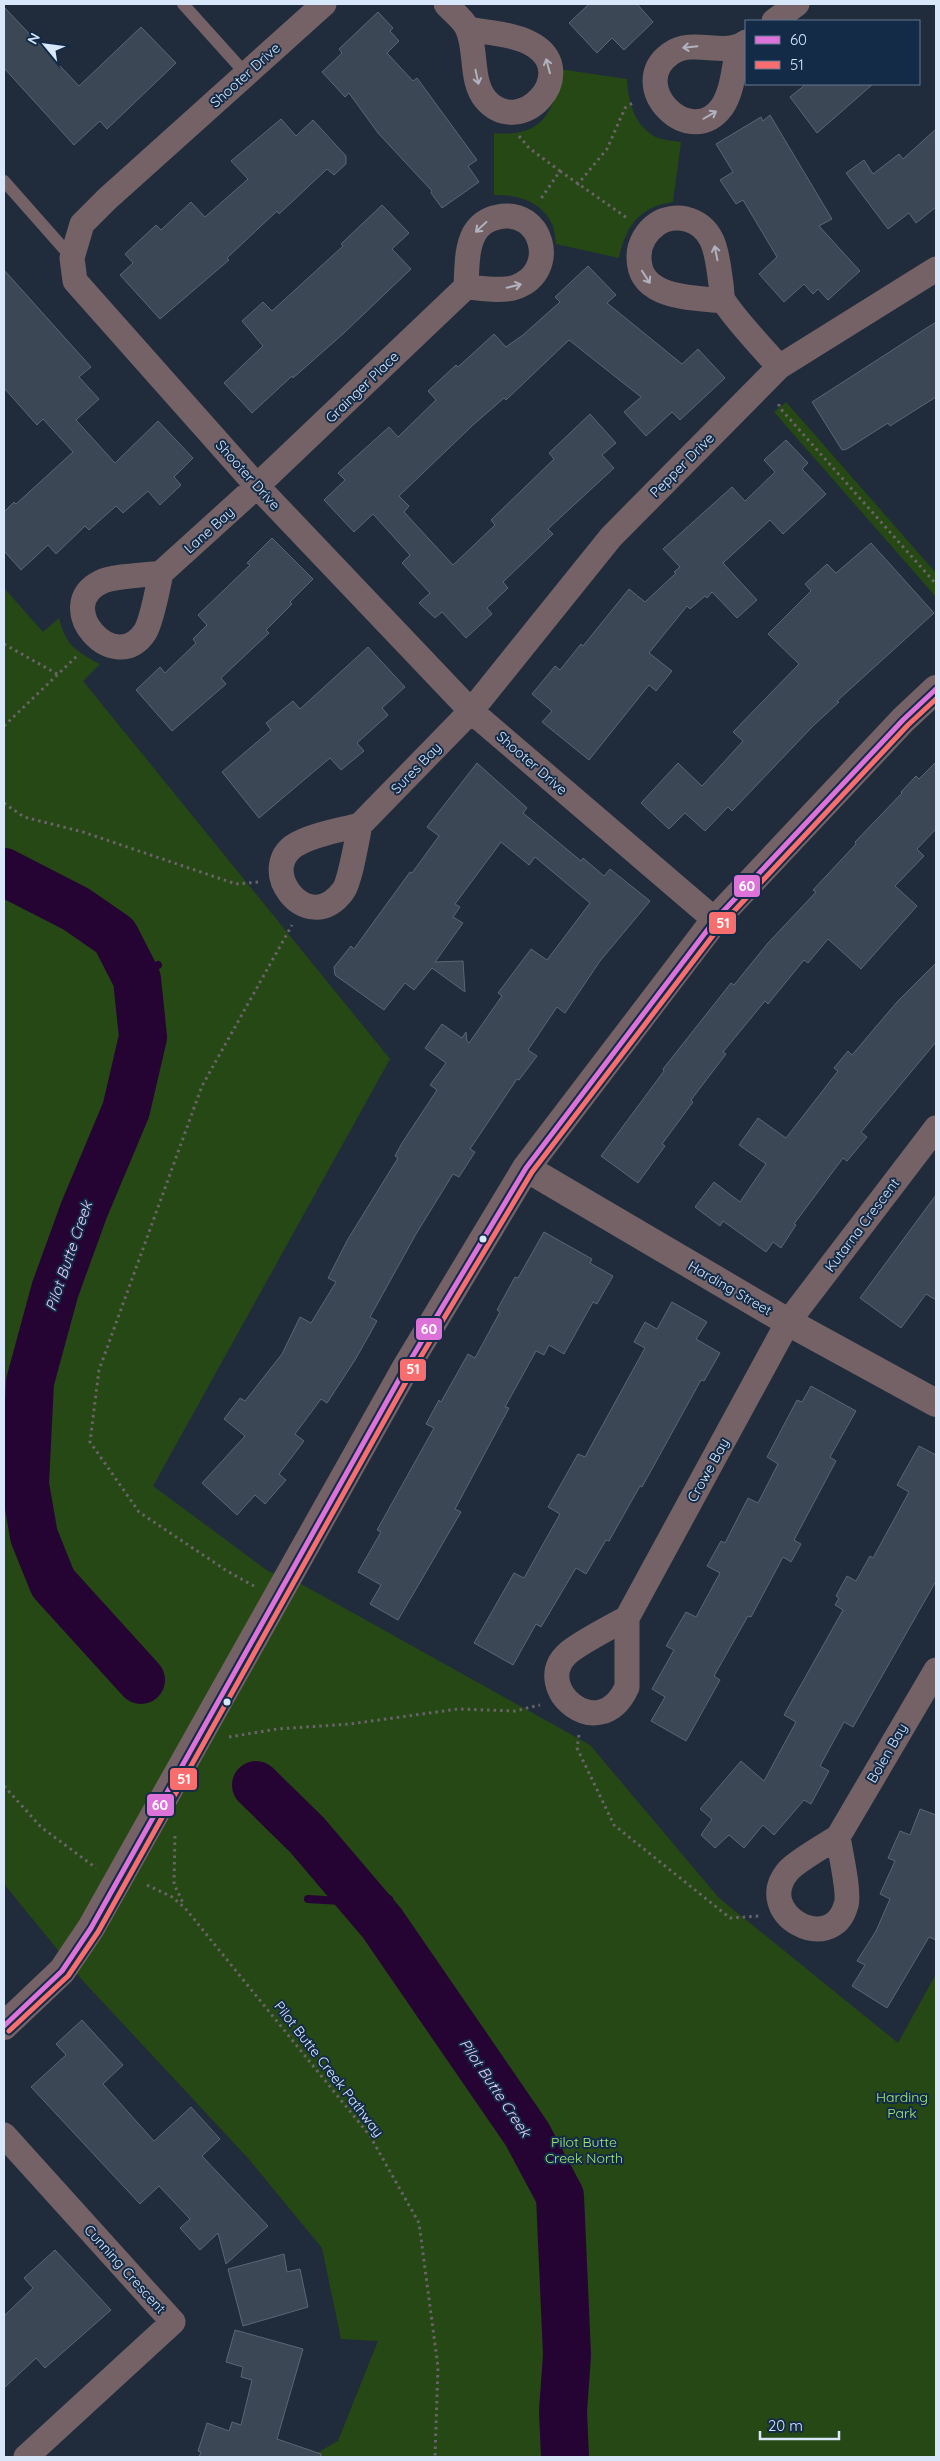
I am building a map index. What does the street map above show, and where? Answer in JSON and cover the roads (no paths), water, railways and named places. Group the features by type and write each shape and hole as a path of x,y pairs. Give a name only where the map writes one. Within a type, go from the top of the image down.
{"street":[{"name":"Shooter Drive","path":"324,4 107,199 82,224 72,258 75,282 257,486 471,711 715,920"},
{"path":"446,4 468,29 480,90 487,100 496,107 507,111 520,111 531,107 541,100 547,90 550,78 549,66 544,55 536,46 526,41 468,29"},
{"path":"775,20 797,4"},
{"path":"742,45 727,98 721,108 712,116 688,121 676,117 666,110 659,100 656,76 660,64 669,54 680,48 692,46 742,45"},
{"path":"503,216 525,221 534,229 540,240 542,252 540,264 534,275 524,283 513,288 466,288 470,245 474,234 481,225 491,218 503,216"},
{"path":"723,301 669,295 657,290 647,281 641,269 639,256 641,243 648,232 658,223 669,218 682,218 694,221 704,228 712,238 716,250 723,301 779,367"},
{"name":"Pepper Drive","path":"471,711 611,537 779,367 936,269"},
{"name":"Grainger Place","path":"257,486 466,288"},
{"name":"Lane Bay","path":"161,573 257,486"},
{"path":"161,573 145,631 137,639 127,644 116,646 105,644 95,638 86,624 83,608 93,588 102,581 161,573"},
{"path":"4,2026 62,1971 91,1928 405,1369 526,1168 715,920 902,720 936,690"},
{"name":"Sures Bay","path":"360,825 345,889 334,901 324,906 313,907 302,904 292,898 282,879 285,857 301,842 360,825 471,711"},
{"name":"Kutarna Crescent","path":"788,1322 936,1128"},
{"name":"Harding Street","path":"526,1168 788,1322 936,1403"},
{"name":"Crowe Bay","path":"627,1618 567,1654 561,1664 558,1676 559,1688 574,1706 605,1711 622,1698 627,1687 627,1618 788,1322"},
{"name":"Bolen Bay","path":"838,1836 847,1903 843,1913 835,1922 814,1929 803,1927 793,1922 785,1914 780,1903 779,1892 788,1870 838,1836 936,1670"},
{"name":"Cunning Crescent","path":"4,2135 173,2322 26,2457"}],"lane":[{"path":"183,4 246,74"},
{"path":"4,181 72,258"}],"waterway":[{"name":"Pilot Butte Creek","path":"4,872 76,909 115,936 137,979 143,1037 126,1110 84,1210 55,1290 30,1382 25,1484 34,1536 53,1583 141,1680"},
{"path":"138,986 146,973 158,965"},
{"name":"Pilot Butte Creek","path":"256,1785 307,1835 382,1923 527,2134 560,2196 567,2355 563,2411 565,2457"},
{"path":"308,1899 341,1901 373,1911"},
{"path":"382,1923 383,1911 389,1899"}],"park label":[{"name":"Harding Park","path":"902,2106"},
{"name":"Pilot Butte Creek North","path":"584,2150"}]}
